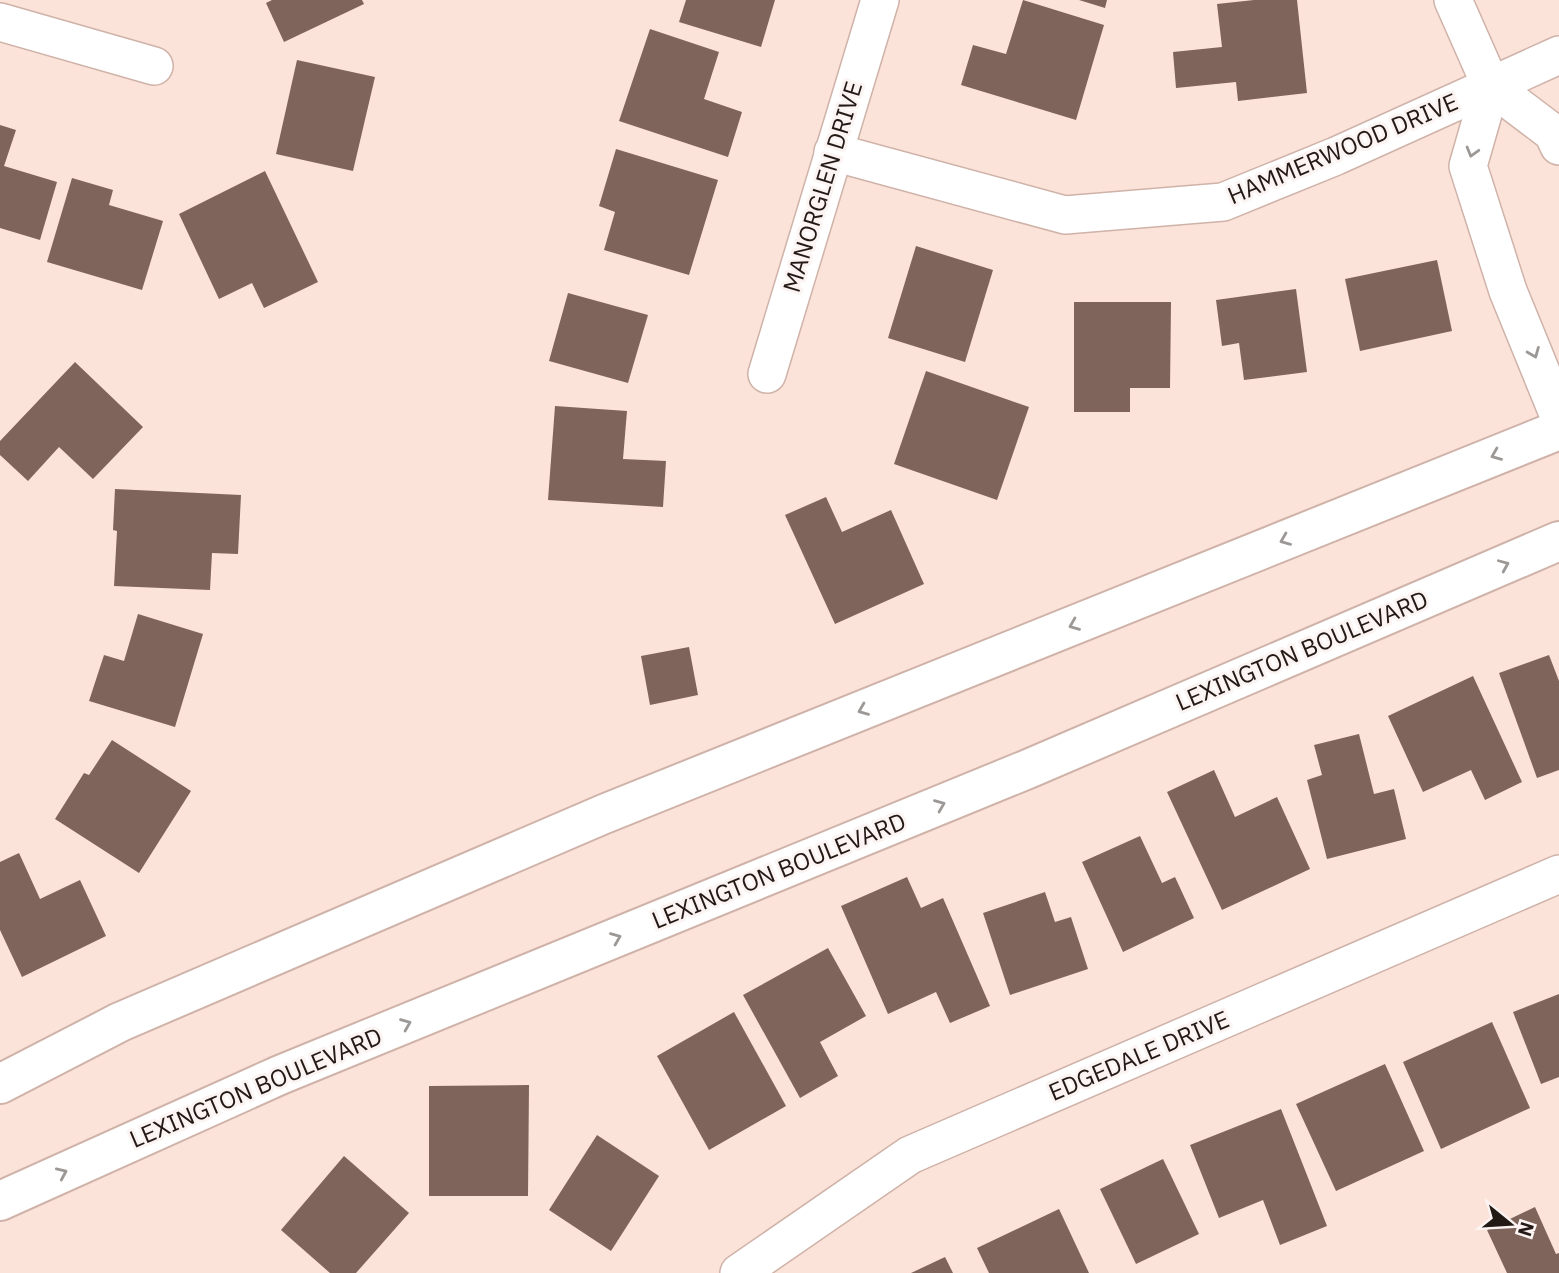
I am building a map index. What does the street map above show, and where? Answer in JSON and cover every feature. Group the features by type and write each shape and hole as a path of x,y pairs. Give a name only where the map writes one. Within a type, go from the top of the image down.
{"street":[{"name":"MANORGLEN DRIVE","path":"767,374 880,0"},
{"path":"1453,0 1491,86 1553,133 1559,146"},
{"path":"0,22 154,66"},
{"name":"HAMMERWOOD DRIVE","path":"833,152 1065,215 1223,202 1336,156 1559,55"},
{"path":"1491,86 1468,166 1508,291 1559,416"},
{"path":"0,1084 120,1022 604,814 1559,430"},
{"name":"LEXINGTON BOULEVARD","path":"0,1201 280,1075 1028,769 1559,541"},
{"name":"EDGEDALE DRIVE","path":"739,1273 910,1155 1559,874"}],"building":[{"path":"272,0 362,0 364,4 284,42 266,3"},
{"path":"686,0 775,0 761,47 679,22"},
{"path":"1023,0 1104,25 1076,120 961,85 973,45 1006,54"},
{"path":"1079,0 1107,0 1105,8"},
{"path":"1254,0 1297,0 1307,93 1238,101 1236,82 1176,88 1173,52 1222,47 1217,4"},
{"path":"650,29 719,52 704,99 742,112 728,157 619,121"},
{"path":"297,60 375,77 353,171 276,154"},
{"path":"0,125 16,130 4,166 57,182 40,240 0,228"},
{"path":"616,149 718,180 689,275 604,250 615,212 599,206"},
{"path":"265,171 318,282 264,308 252,283 219,299 179,214"},
{"path":"72,178 113,190 109,205 163,221 142,290 47,262"},
{"path":"916,246 993,270 965,362 888,338"},
{"path":"1437,260 1452,331 1360,351 1345,279"},
{"path":"1296,289 1307,372 1244,380 1239,343 1222,346 1216,300"},
{"path":"568,293 648,315 628,383 549,361"},
{"path":"1074,302 1171,302 1170,388 1130,388 1130,412 1074,412"},
{"path":"75,362 143,427 93,479 59,447 28,481 0,455 0,441"},
{"path":"926,371 1029,407 997,500 894,464"},
{"path":"555,406 627,411 623,459 666,461 663,507 548,500"},
{"path":"115,489 241,495 238,554 212,553 210,590 114,586 117,531 113,530"},
{"path":"826,497 842,532 891,510 924,584 835,624 785,515"},
{"path":"138,614 203,634 175,727 89,701 104,655 124,661"},
{"path":"689,647 698,695 650,705 641,656"},
{"path":"1549,655 1559,681 1559,770 1537,778 1499,673"},
{"path":"1473,676 1522,782 1485,800 1471,770 1423,792 1388,716"},
{"path":"1359,734 1374,794 1394,789 1406,839 1327,859 1307,780 1322,775 1314,745"},
{"path":"112,740 191,791 139,873 55,819 84,773 89,775"},
{"path":"1214,770 1235,817 1277,797 1310,869 1222,910 1167,792"},
{"path":"1140,836 1162,883 1175,877 1194,918 1123,952 1082,862"},
{"path":"19,853 40,899 80,880 106,936 22,977 0,930 0,862"},
{"path":"907,877 921,908 943,898 990,1006 950,1023 936,992 888,1014 841,906"},
{"path":"1045,892 1055,922 1071,917 1088,969 1010,995 983,913"},
{"path":"828,948 866,1016 820,1042 838,1076 800,1098 743,995"},
{"path":"1559,994 1559,1077 1541,1084 1513,1012"},
{"path":"734,1012 786,1106 709,1150 657,1056"},
{"path":"1492,1022 1530,1108 1441,1149 1403,1062"},
{"path":"1385,1064 1424,1151 1336,1191 1296,1104"},
{"path":"529,1085 528,1196 429,1196 429,1086"},
{"path":"1281,1109 1327,1226 1280,1245 1263,1200 1219,1218 1190,1145"},
{"path":"597,1135 659,1176 611,1251 549,1210"},
{"path":"344,1156 409,1213 356,1273 330,1273 281,1230"},
{"path":"1163,1159 1199,1234 1136,1264 1100,1189"},
{"path":"1535,1207 1556,1254 1559,1253 1559,1273 1507,1273 1487,1230"},
{"path":"1059,1209 1089,1273 989,1273 977,1248"},
{"path":"945,1257 953,1273 911,1273"}]}
